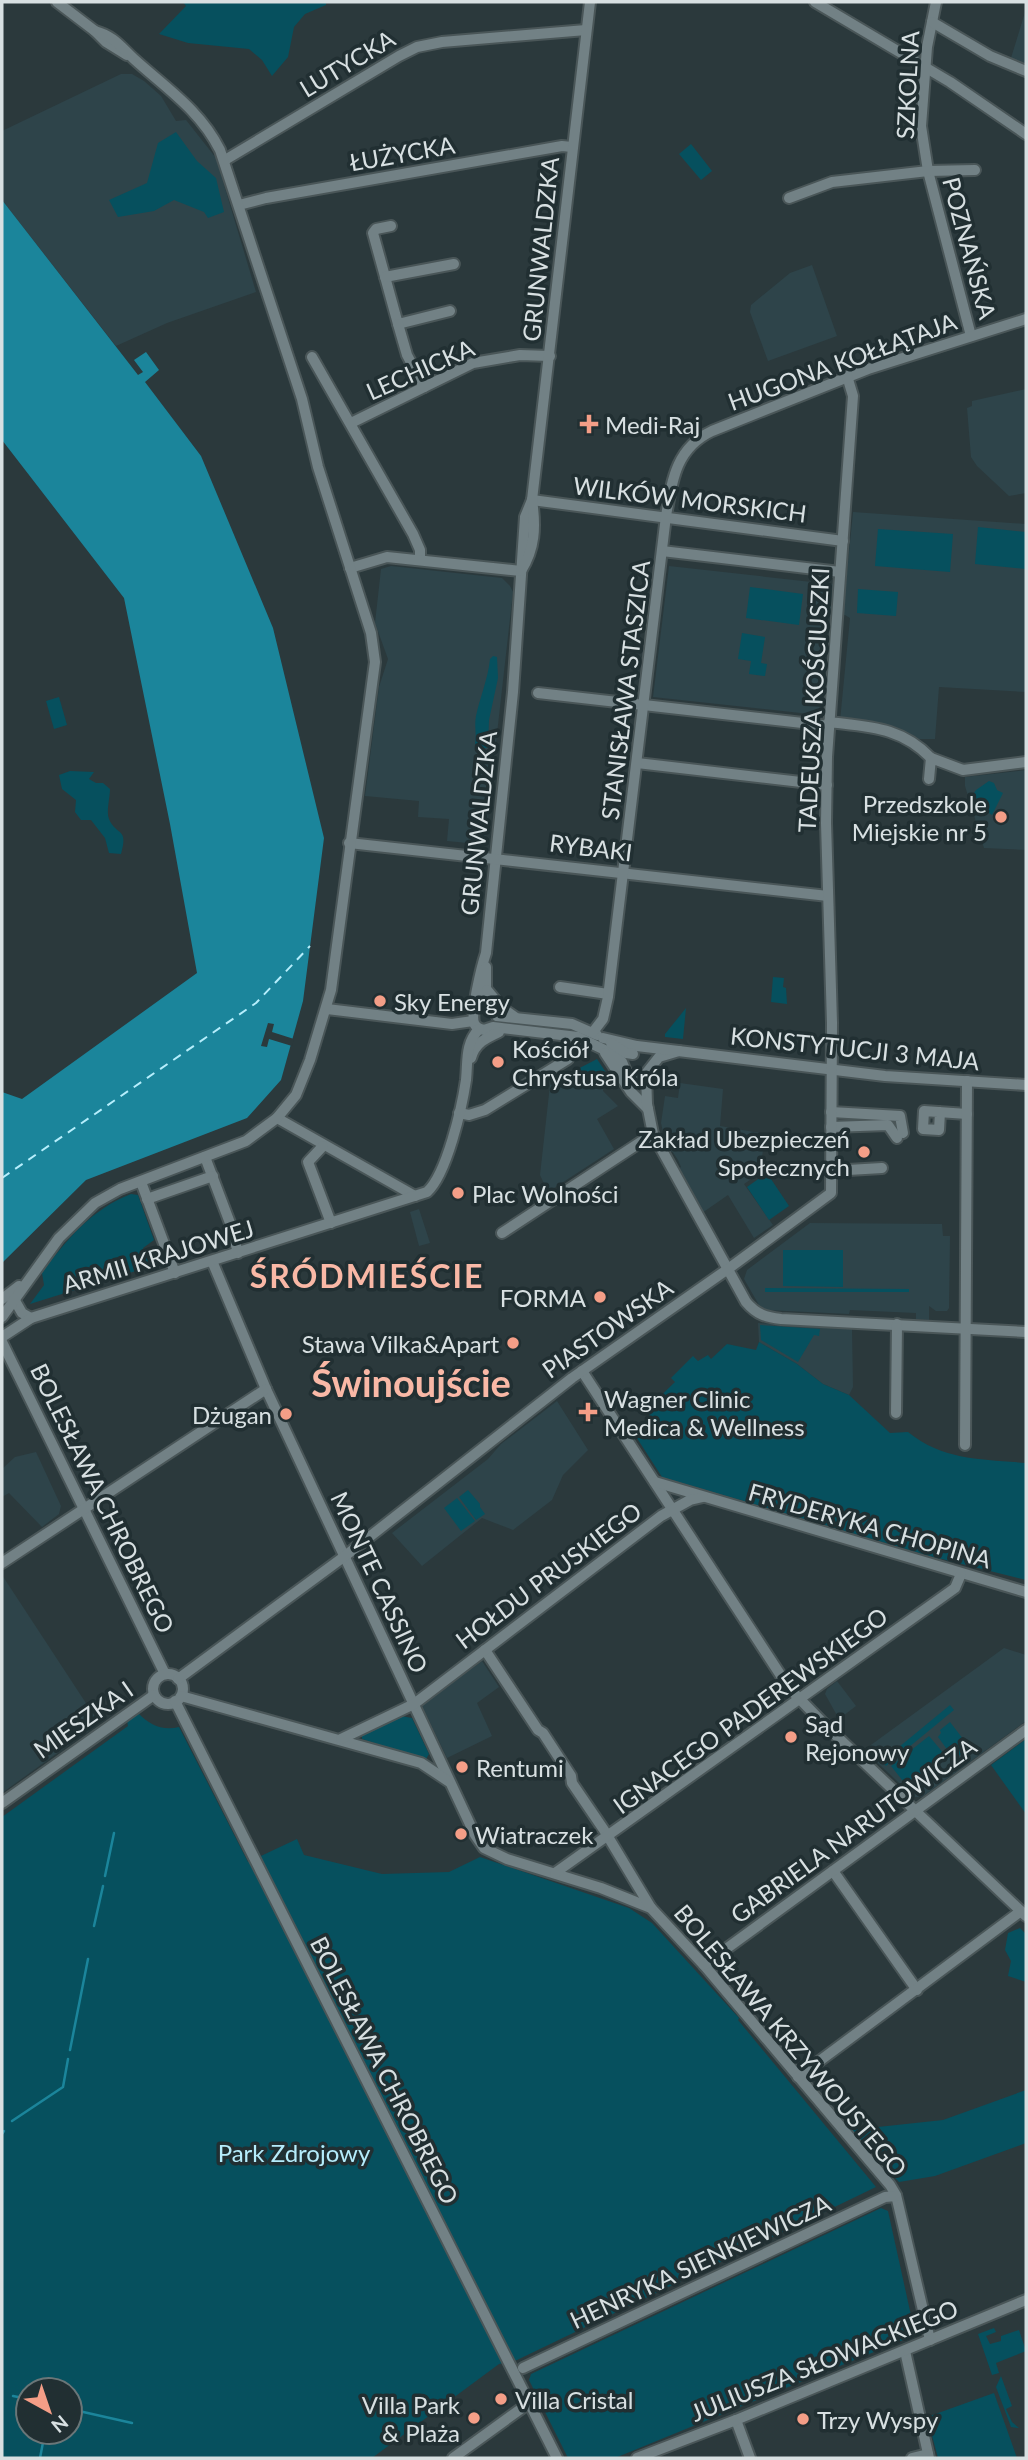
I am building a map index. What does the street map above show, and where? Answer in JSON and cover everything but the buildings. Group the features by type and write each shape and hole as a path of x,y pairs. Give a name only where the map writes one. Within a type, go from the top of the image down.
{"street":[{"path":"2,1317 59,1238 107,1195 246,1141 276,1118 296,1095 327,1009 375,649 318,467 302,400 225,160 210,132 192,109 132,57 115,50 57,2"},
{"name":"GRUNWALDZKA","path":"493,1017 485,1000 490,858 513,692 521,571 531,556 535,520 532,500 590,2"},
{"path":"815,2 925,67 1026,134"},
{"name":"SZKOLNA","path":"928,172 921,126 925,67 936,2"},
{"path":"932,22 990,56 1026,71"},
{"name":"LUTYCKA","path":"225,160 417,47 500,36 586,30"},
{"name":"ŁUŻYCKA","path":"239,205 537,150 572,147"},
{"path":"789,198 832,182 975,170"},
{"name":"POZNAŃSKA","path":"928,172 971,336"},
{"path":"391,226 376,229 373,233 407,355 424,387"},
{"path":"385,277 454,264"},
{"path":"398,324 450,311"},
{"name":"HUGONA KOŁŁĄTAJA","path":"666,516 680,458 699,438 847,376 1026,319"},
{"name":"LECHICKA","path":"351,423 473,363 520,355 550,356"},
{"path":"312,357 413,534 420,550 420,560"},
{"name":"TADEUSZA KOŚCIUSZKI","path":"832,1069 827,785 853,396 847,376"},
{"path":"643,514 659,508 669,498"},
{"name":"WILKÓW MORSKICH","path":"532,500 843,541"},
{"name":"STANISŁAWA STASZICA","path":"598,1035 605,1014 624,872 666,516"},
{"path":"662,551 840,572"},
{"path":"350,568 379,558 521,571"},
{"path":"538,693 888,730 914,742 927,754 963,770 1026,762"},
{"path":"927,754 929,779"},
{"path":"637,763 827,785"},
{"name":"RYBAKI","path":"349,843 828,896"},
{"name":"GRUNWALDZKA","path":"476,1020 477,987 486,953"},
{"path":"560,987 608,994"},
{"path":"486,988 516,1024"},
{"path":"276,1118 415,1196 427,1192 436,1182 459,1113 469,1042 482,1006 493,1017 579,1037 613,1055 627,1072 648,1107"},
{"path":"327,1009 452,1024 476,1020"},
{"path":"476,1020 484,1030 493,1017"},
{"path":"466,1075 473,1051 481,1041 516,1024 572,1024 617,1042 657,1048"},
{"path":"598,1035 626,1053 647,1059 648,1107 653,1135 754,1312 764,1316 1026,1332"},
{"name":"KONSTYTUCJI 3 MAJA","path":"637,1054 657,1048 832,1069 1026,1085"},
{"path":"604,1051 631,1092 648,1107"},
{"path":"627,1072 639,1078 659,1058 679,1051"},
{"path":"627,1072 626,1060 637,1054"},
{"path":"459,1113 469,1115 485,1110 568,1059"},
{"name":"PIASTOWSKA","path":"178,1679 345,1556 582,1371 827,1197 832,1188 832,1069"},
{"path":"965,1445 967,1081"},
{"path":"831,1112 900,1116 900,1136 888,1125 831,1127"},
{"path":"940,1112 967,1114"},
{"path":"502,1233 653,1135"},
{"path":"323,1146 308,1162 331,1223"},
{"path":"205,1157 238,1253"},
{"path":"831,1171 882,1168"},
{"path":"147,1199 212,1176"},
{"path":"141,1182 175,1273"},
{"name":"ARMII KRAJOWEJ","path":"2,1339 32,1318 415,1196"},
{"name":"MONTE CASSINO","path":"212,1261 266,1389 475,1835 484,1848 555,1873"},
{"path":"2,1299 27,1279"},
{"path":"14,1299 22,1313 32,1318"},
{"path":"897,1324 897,1413"},
{"name":"BOLESŁAWA CHROBREGO","path":"2,1339 165,1674"},
{"path":"582,1371 789,1688 1024,1914 798,2077"},
{"path":"2,1563 266,1389"},
{"name":"FRYDERYKA CHOPINA","path":"655,1482 1026,1592"},
{"path":"673,1508 674,1498 685,1492"},
{"path":"673,1508 703,1497"},
{"name":"HOŁDU PRUSKIEGO","path":"341,1739 414,1704 673,1508"},
{"name":"IGNACEGO PADEREWSKIEGO","path":"555,1873 954,1588 961,1574"},
{"path":"485,1650 571,1776 572,1783 651,1908"},
{"path":"178,1699 182,1685 178,1679 165,1674 155,1681 154,1695 162,1703 178,1699 341,1739 421,1763 450,1783"},
{"name":"MIESZKA I","path":"2,1803 154,1695"},
{"name":"BOLESŁAWA CHROBREGO","path":"178,1699 519,2375 529,2403 557,2458"},
{"name":"GABRIELA NARUTOWICZA","path":"704,1965 1026,1730"},
{"path":"833,1871 917,1990"},
{"name":"BOLESŁAWA KRZYWOUSTEGO","path":"555,1873 651,1908 704,1965 890,2185 896,2196 930,2340"},
{"name":"HENRYKA SIENKIEWICZA","path":"519,2375 876,2201 896,2196"},
{"name":"JULIUSZA SŁOWACKIEGO","path":"637,2458 1026,2300"},
{"path":"905,2351 928,2456 912,2458"},
{"path":"453,2458 529,2403"},
{"path":"736,2420 750,2458"}],"shaded area":[{"path":"1026,9 1026,64 1011,58"},
{"path":"121,74 132,74 161,96 176,121 186,120 216,158 256,292 167,323 116,346 2,200 2,131"},
{"path":"2,200 138,375 143,372 134,360 146,352 159,370 145,382 201,456 273,628 324,838 303,1001 281,1080 247,1118 86,1180 2,1263 2,1092 22,1099 197,973 124,598 2,440"},
{"path":"812,265 837,336 768,361 750,312 751,305 790,273"},
{"path":"1026,389 1026,493 1009,496 971,457 967,408 972,406 972,401"},
{"path":"853,512 1026,524 1026,692 939,687 935,739 904,739 840,721 850,618 845,615 827,616 819,715 653,697 669,566 830,584 846,583"},
{"path":"391,566 502,578 513,592 485,840 478,844 447,841 449,819 418,817 419,801 365,796 379,687 388,659 375,623 381,569"},
{"name":"Przedszkole Miejskie nr 5","path":"1026,770 1026,850 984,848 965,786 965,777"},
{"path":"680,1083 723,1089 720,1126 765,1134 760,1173 744,1184 773,1225 754,1238 728,1195 702,1213 678,1169 681,1167 678,1160 672,1151 669,1153 667,1149 661,1123 665,1096 678,1098"},
{"path":"550,1085 603,1088 618,1106 597,1119 614,1149 548,1192 540,1175"},
{"path":"419,1209 430,1243 419,1246 410,1212"},
{"path":"810,1223 942,1224 943,1236 950,1236 949,1308 947,1311 936,1311 929,1306 929,1320 916,1319 916,1313 850,1310 849,1314 766,1310 759,1305 744,1279 747,1270"},
{"path":"758,1323 852,1329 853,1387 849,1395 823,1384 797,1364 759,1342"},
{"path":"557,1401 588,1450 563,1475 552,1500 513,1530 482,1518 422,1566 392,1533 488,1459 501,1444"},
{"path":"36,1452 61,1506 59,1514 42,1527 9,1493 2,1497 2,1469 15,1457"},
{"path":"2,1575 99,1723 2,1793"},
{"path":"1004,1648 1026,1655 1026,1721 922,1797 914,1797 864,1750"},
{"path":"482,1661 499,1687 477,1703 492,1736 447,1758 422,1706"},
{"path":"837,1681 856,1706 839,1719 825,1694"}],"green space":[{"path":"183,2 326,2 326,5 305,14 294,27 288,57 272,76 262,60 249,49 188,43 159,34 186,6"},
{"path":"176,132 197,161 216,178 224,212 208,218 204,212 174,200 154,211 118,217 109,200 147,183 158,143"},
{"path":"691,144 712,171 701,180 679,154"},
{"path":"978,527 1026,532 1026,569 975,564"},
{"path":"878,529 953,534 950,572 875,566"},
{"path":"750,587 803,594 799,625 746,618"},
{"path":"858,589 898,592 896,616 857,613"},
{"path":"742,633 765,637 761,663 767,664 765,676 749,674 751,661 738,659"},
{"path":"493,656 497,657 498,678 489,720 488,747 481,750 475,744 475,720"},
{"path":"59,697 67,725 54,729 46,701"},
{"path":"70,771 94,772 89,779 103,783 110,789 108,816 123,836 121,854 109,853 105,838 91,820 81,820 75,812 76,800 62,789 59,775"},
{"path":"989,781 1003,793 992,815 972,796"},
{"path":"773,977 784,978 787,1004 771,1002"},
{"path":"686,1008 683,1039 665,1037 665,1034"},
{"path":"597,1059 609,1077 595,1082 571,1079 570,1073"},
{"path":"767,1173 789,1206 769,1220 747,1187"},
{"path":"131,1194 138,1195 154,1240 143,1248 149,1263 142,1269 30,1304 44,1285 42,1273 81,1226 104,1208"},
{"path":"783,1250 843,1250 843,1287 783,1286"},
{"path":"765,1288 909,1289 909,1292 765,1292"},
{"path":"760,1325 820,1329 819,1336 814,1335 798,1362 761,1340"},
{"path":"759,1342 797,1364 823,1384 849,1395 890,1433 908,1432 935,1449 964,1457 1026,1463 1026,1580 930,1556 662,1477 633,1432 650,1416 645,1411 675,1382 671,1378 693,1356 698,1361 708,1355 711,1359 727,1344 756,1350"},
{"path":"468,1490 485,1514 476,1520 459,1497"},
{"path":"457,1498 475,1521 461,1531 444,1508"},
{"path":"950,1705 954,1710 886,1766 882,1761"},
{"name":"Park Zdrojowy","path":"138,1713 157,1726 179,1727 248,1862 297,1839 304,1855 382,1874 449,1872 480,1857 629,1908 652,1923 739,2018 876,2187 517,2360 499,2364 372,2458 2,2458 2,1817 128,1726 127,1720"},
{"path":"401,1716 412,1718 429,1754 426,1759 362,1739 362,1735"},
{"path":"950,1722 970,1748 954,1759 938,1737 940,1730"},
{"path":"929,1736 945,1755 907,1786 891,1766"},
{"path":"1026,1739 1026,1814 991,1765"},
{"path":"1020,1928 1026,1934 1026,1982 1008,1976 1011,1961 1005,1950 1008,1933"},
{"path":"1026,2090 1026,2143 935,2176 899,2182 850,2130 943,2120"},
{"path":"881,2208 888,2211 914,2329 913,2336 615,2458 568,2458 529,2380 531,2374"},
{"path":"994,2328 996,2332 986,2336 990,2344 1001,2341 1001,2336 1019,2330 1026,2351 996,2363 999,2373 992,2375 978,2334"},
{"path":"1001,2376 1012,2406 1006,2409 1012,2422 1019,2428 1011,2427 996,2387"},
{"path":"994,2393 1017,2458 938,2458 927,2417"}],"pier":[{"path":"268,1023 274,1024 272,1032 294,1039 292,1046 269,1039 267,1047 261,1046"}],"waterway":[{"path":"105,1876 114,1833"},
{"path":"94,1926 103,1886"},
{"path":"70,2050 88,1959"},
{"path":"12,2121 63,2087 68,2059"},
{"path":"84,2412 132,2423"},
{"path":"40,2458 42,2446"}],"ferry route":[{"path":"2,1178 256,1003 310,946"}],"place":[{"name":"Medi-Raj","path":"589,424"},
{"name":"Przedszkole Miejskie nr 5","path":"1001,817"},
{"name":"Sky Energy","path":"380,1001"},
{"name":"Kościół Chrystusa Króla","path":"498,1062"},
{"name":"Zakład Ubezpieczeń Społecznych","path":"864,1152"},
{"name":"Plac Wolności","path":"458,1193"},
{"name":"FORMA","path":"600,1297"},
{"name":"Stawa Vilka&Apart","path":"513,1343"},
{"name":"Wagner Clinic Medica & Wellness","path":"588,1412"},
{"name":"Dżugan","path":"286,1414"},
{"name":"Sąd Rejonowy","path":"791,1737"},
{"name":"Rentumi","path":"462,1767"},
{"name":"Wiatraczek","path":"461,1834"},
{"name":"Villa Cristal","path":"501,2399"},
{"name":"Villa Park & Plaża","path":"474,2418"},
{"name":"Trzy Wyspy","path":"803,2419"}],"district":[{"name":"ŚRÓDMIEŚCIE","path":"367,1275"},
{"name":"Świnoujście","path":"411,1382"}]}
